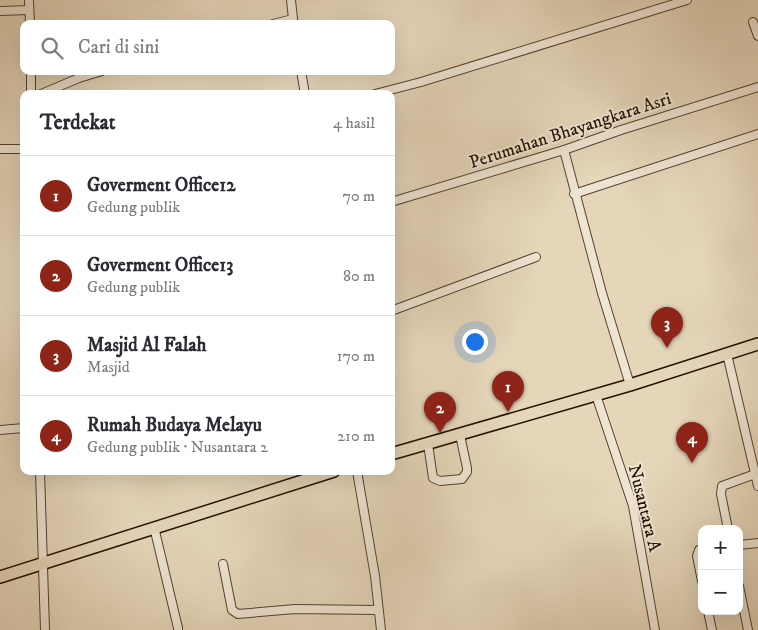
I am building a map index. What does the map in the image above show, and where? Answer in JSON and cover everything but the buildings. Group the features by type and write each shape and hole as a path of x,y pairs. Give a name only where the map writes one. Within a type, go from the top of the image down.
{"highway":[{"path":"395,453 630,385 758,344"},
{"path":"0,577 321,475"}],"street":[{"path":"29,0 30,20"},
{"path":"291,0 293,20"},
{"path":"390,90 687,0"},
{"path":"0,11 30,10"},
{"path":"753,22 758,36"},
{"path":"31,75 31,90"},
{"path":"50,90 89,75"},
{"path":"302,75 304,90"},
{"name":"Perumahan Bhayangkara Asri","path":"395,201 564,150 758,87"},
{"path":"574,194 758,134"},
{"path":"0,149 20,149"},
{"path":"564,150 574,194 602,294 630,385"},
{"path":"395,310 536,257"},
{"path":"727,354 758,486"},
{"name":"Nusantara A","path":"596,395 633,506 655,630"},
{"path":"0,430 20,428"},
{"path":"428,444 433,478 440,481 462,479 467,472 467,468 460,435"},
{"path":"727,525 721,494 722,486 756,474"},
{"path":"40,475 45,630"},
{"path":"358,475 375,576 381,630"},
{"path":"154,527 178,628"},
{"path":"743,545 758,543"},
{"path":"223,564 232,610 238,614 295,609 378,610"},
{"path":"743,606 748,630"},
{"path":"709,615 712,630"}],"place":[{"name":"Masjid Al Falah","path":"667,348"},
{"name":"Goverment Office12","path":"508,412"},
{"name":"Goverment Office13","path":"440,433"},
{"name":"Rumah Budaya Melayu","path":"692,463"}]}
